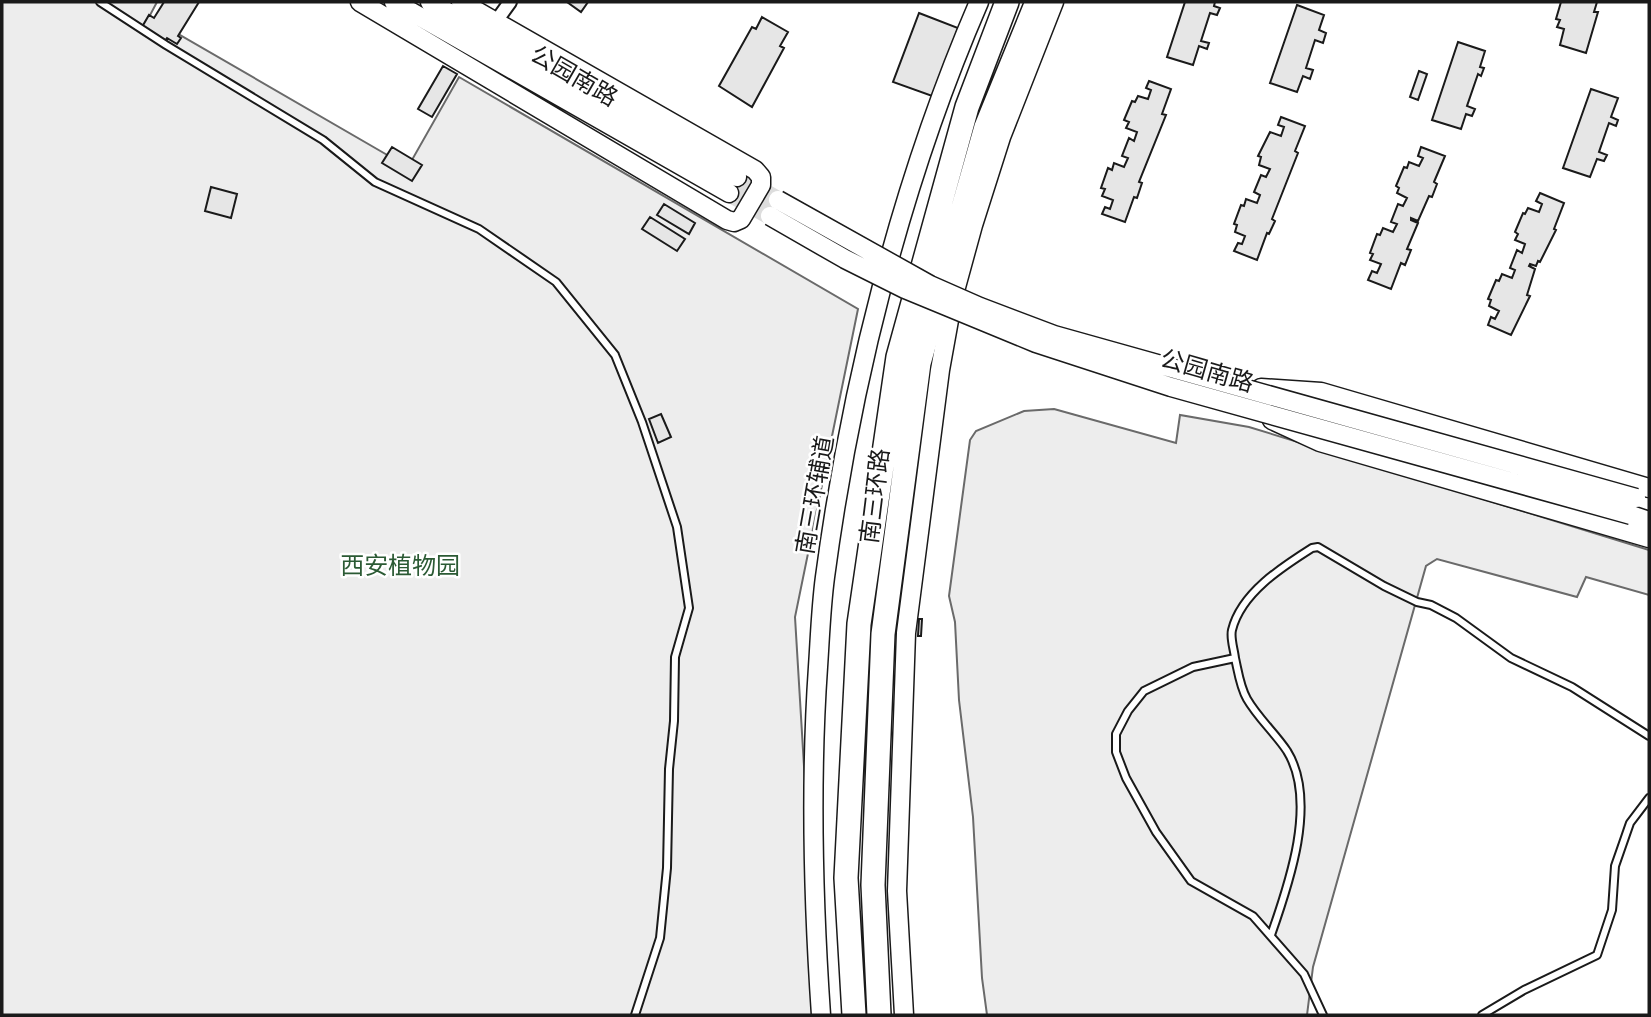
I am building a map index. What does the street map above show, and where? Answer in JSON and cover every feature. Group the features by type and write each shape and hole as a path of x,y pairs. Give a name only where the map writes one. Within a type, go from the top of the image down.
{"highway":[{"name":"南三环路","path":"854,1015 846,878 859,624 896,370 967,107 1007,2"},
{"name":"南三环路","path":"879,1015 873,885 883,634 919,363 986,127 1037,2"}],"main road":[{"path":"360,2 727,220 734,222 741,219 761,185 761,177 755,170 461,2"},
{"name":"公园南路","path":"394,2 733,185 430,2"},
{"name":"南三环辅道","path":"821,1015 813,804 814,735 825,579 852,424 893,245 937,107 979,2"},
{"path":"904,1015 897,891 906,633 940,370 951,306 1001,137 1054,2"},
{"name":"公园南路","path":"774,208 930,285 1054,335 1641,501 1649,521"},
{"path":"951,306 1246,387 1321,393 1641,501"},
{"path":"951,306 1180,397 1269,418 1320,442 1649,538"}],"street":[{"path":"495,23 510,2"}],"lane":[{"path":"100,2 323,140 375,182 479,229 556,282 615,355 642,422 677,527 689,608 675,657 674,721 668,769 667,868 660,938 635,1015"},
{"path":"1271,935 1296,856 1299,789 1295,769 1287,751 1247,698 1231,633 1251,596 1271,576 1312,548 1318,547 1417,602 1431,604 1456,618 1511,658 1572,687 1649,736"},
{"path":"1235,658 1193,667 1144,691 1128,711 1116,734 1116,751 1126,778 1156,832 1191,881 1253,916 1304,974 1323,1015"},
{"path":"1482,1015 1524,990 1597,955 1612,910 1615,866 1630,823 1649,798"}],"shaded area":[{"name":"西安植物园","path":"2,2 157,2 149,17 408,167 459,77 858,309 795,617 819,1015 2,1015"},
{"path":"1054,409 1176,443 1180,415 1249,427 1649,550 1649,595 1586,577 1577,597 1437,559 1426,566 1313,967 1307,1015 987,1015 982,978 973,817 959,700 955,622 949,596 970,440 976,431 1024,411"}],"building":[{"path":"164,2 199,2 178,36 181,38 177,44 167,38 165,41 142,27 149,15 154,18"},
{"path":"567,2 588,2 581,12"},
{"path":"1185,2 1215,2 1214,6 1220,8 1217,15 1210,13 1201,41 1209,43 1207,49 1199,46 1193,65 1167,57"},
{"path":"1561,2 1597,2 1594,12 1598,12 1586,53 1560,45 1564,29 1557,27 1560,20 1556,19"},
{"path":"1297,5 1324,15 1319,30 1326,33 1323,43 1315,40 1306,68 1313,70 1310,79 1303,76 1297,92 1270,83"},
{"path":"919,13 958,28 935,97 893,82"},
{"path":"762,17 788,32 780,46 784,48 752,107 719,86 752,27 756,29"},
{"path":"1458,42 1485,51 1480,67 1484,68 1481,76 1478,74 1467,106 1475,109 1472,116 1466,114 1461,129 1432,120"},
{"path":"443,66 457,74 432,117 418,109"},
{"path":"1419,71 1427,74 1418,100 1410,97"},
{"path":"1149,81 1171,89 1162,114 1166,115 1139,182 1142,183 1137,198 1134,197 1125,222 1102,214 1105,207 1110,209 1113,200 1102,196 1105,189 1101,188 1108,168 1112,170 1114,163 1124,167 1128,158 1122,156 1129,138 1134,141 1137,132 1126,128 1129,122 1124,120 1132,101 1135,102 1138,96 1148,99 1151,90 1146,88"},
{"path":"1591,89 1618,98 1611,117 1618,120 1616,126 1609,123 1599,152 1607,155 1604,161 1597,159 1590,177 1563,168"},
{"path":"1281,117 1305,126 1295,151 1298,153 1272,219 1275,221 1269,234 1267,233 1257,260 1234,251 1238,243 1242,244 1245,236 1235,232 1237,225 1234,224 1246,199 1257,203 1260,195 1254,192 1261,175 1266,177 1270,169 1259,165 1261,157 1258,156 1270,132 1281,136 1284,127 1278,125"},
{"path":"392,147 422,165 412,181 382,163"},
{"path":"1421,147 1445,156 1434,182 1437,184 1432,197 1429,196 1418,221 1411,218 1418,223 1407,249 1411,250 1405,265 1401,263 1391,289 1368,280 1372,271 1377,273 1381,264 1370,260 1373,254 1370,253 1377,234 1380,235 1383,228 1393,232 1397,224 1391,222 1398,204 1403,206 1407,198 1397,193 1399,188 1396,186 1409,162 1419,166 1423,158 1418,156"},
{"path":"211,187 237,194 231,218 205,211"},
{"path":"1540,193 1564,203 1554,229 1556,230 1540,262 1538,261 1536,266 1529,266 1535,269 1527,295 1530,296 1511,335 1488,325 1491,317 1495,319 1499,311 1489,306 1491,300 1488,299 1496,280 1499,281 1502,274 1512,278 1515,270 1510,268 1517,250 1522,253 1525,244 1515,240 1518,234 1515,232 1528,208 1539,212 1542,204 1536,201"},
{"path":"664,204 695,223 689,234 657,215"},
{"path":"650,217 685,239 677,251 642,229"},
{"path":"661,414 671,437 658,443 649,419"},
{"path":"919,619 922,619 921,636 918,636"}],"tunnel":[{"path":"737,177 778,200"},
{"path":"729,193 770,216"}]}
